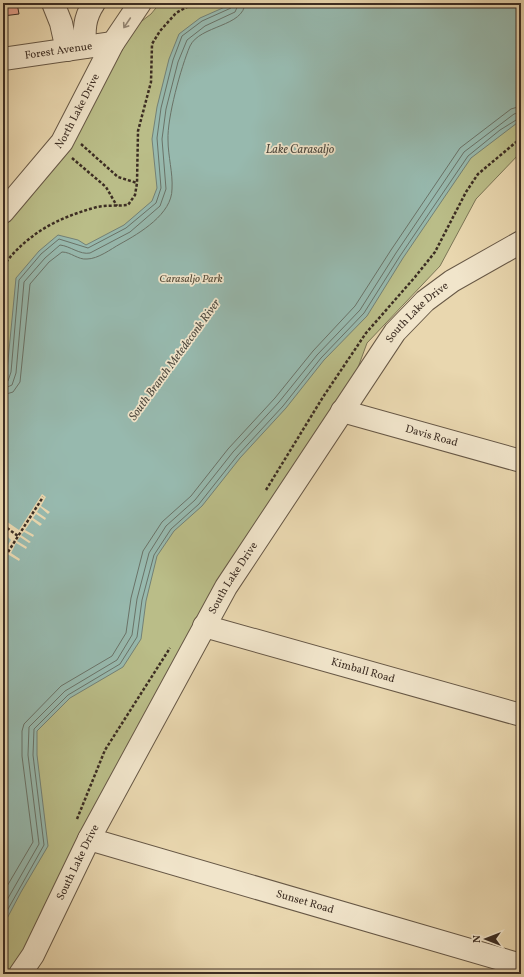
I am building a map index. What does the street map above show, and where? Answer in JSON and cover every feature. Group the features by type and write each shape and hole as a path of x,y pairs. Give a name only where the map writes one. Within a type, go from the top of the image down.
{"street":[{"path":"53,3 60,23 76,48"},
{"path":"76,48 88,12 94,3"},
{"name":"North Lake Drive","path":"3,212 62,139 113,43 140,3"},
{"name":"Forest Avenue","path":"3,58 113,43"},
{"name":"South Lake Drive","path":"20,974 33,955 89,839 226,587 395,332 425,301 452,281 521,242"},
{"name":"Davis Road","path":"342,411 521,461"},
{"name":"Kimball Road","path":"204,626 521,715"},
{"name":"Sunset Road","path":"89,839 521,965"}],"path":[{"path":"3,266 26,241 47,225 99,207 117,207 128,204 135,195 137,183 138,131 151,82 152,44 160,31 176,13 194,3"},
{"path":"62,139 118,177 137,183"},
{"path":"62,139 106,187 117,207"},
{"path":"8,552 43,497"},
{"path":"3,526 18,536"}],"green space":[{"name":"Lake Carasaljo","path":"160,3 521,3 521,152 476,199 440,266 367,343 342,411 226,587 20,974 3,974 3,212 113,43 151,14"}],"water":[{"name":"Lake Carasaljo","path":"234,3 521,3 521,120 471,158 403,258 367,316 324,360 286,408 240,458 202,506 174,531 157,556 146,601 141,639 123,667 70,698 37,731 37,755 48,846 3,926 3,388 7,371 16,278 39,251 58,235 78,240 86,245 124,225 152,201 157,188 152,139 157,107 169,59 179,34 200,18"}],"pier":[{"path":"42,494 46,497 41,506 50,512 48,514 40,507 37,512 46,518 45,520 36,514 33,518 42,524 40,526 32,520 25,530 34,535 33,537 24,532 21,535 31,542 29,543 20,537 17,541 27,547 26,549 16,543 11,553 20,559 19,561 4,552 11,540 4,533 3,535 3,519 19,530"}],"building":[{"path":"3,3 17,3 19,14 3,16"}],"park label":[{"name":"Carasaljo Park","path":"191,279"}],"water label":[{"name":"South Branch Metedeconk River","path":"175,360"}]}
